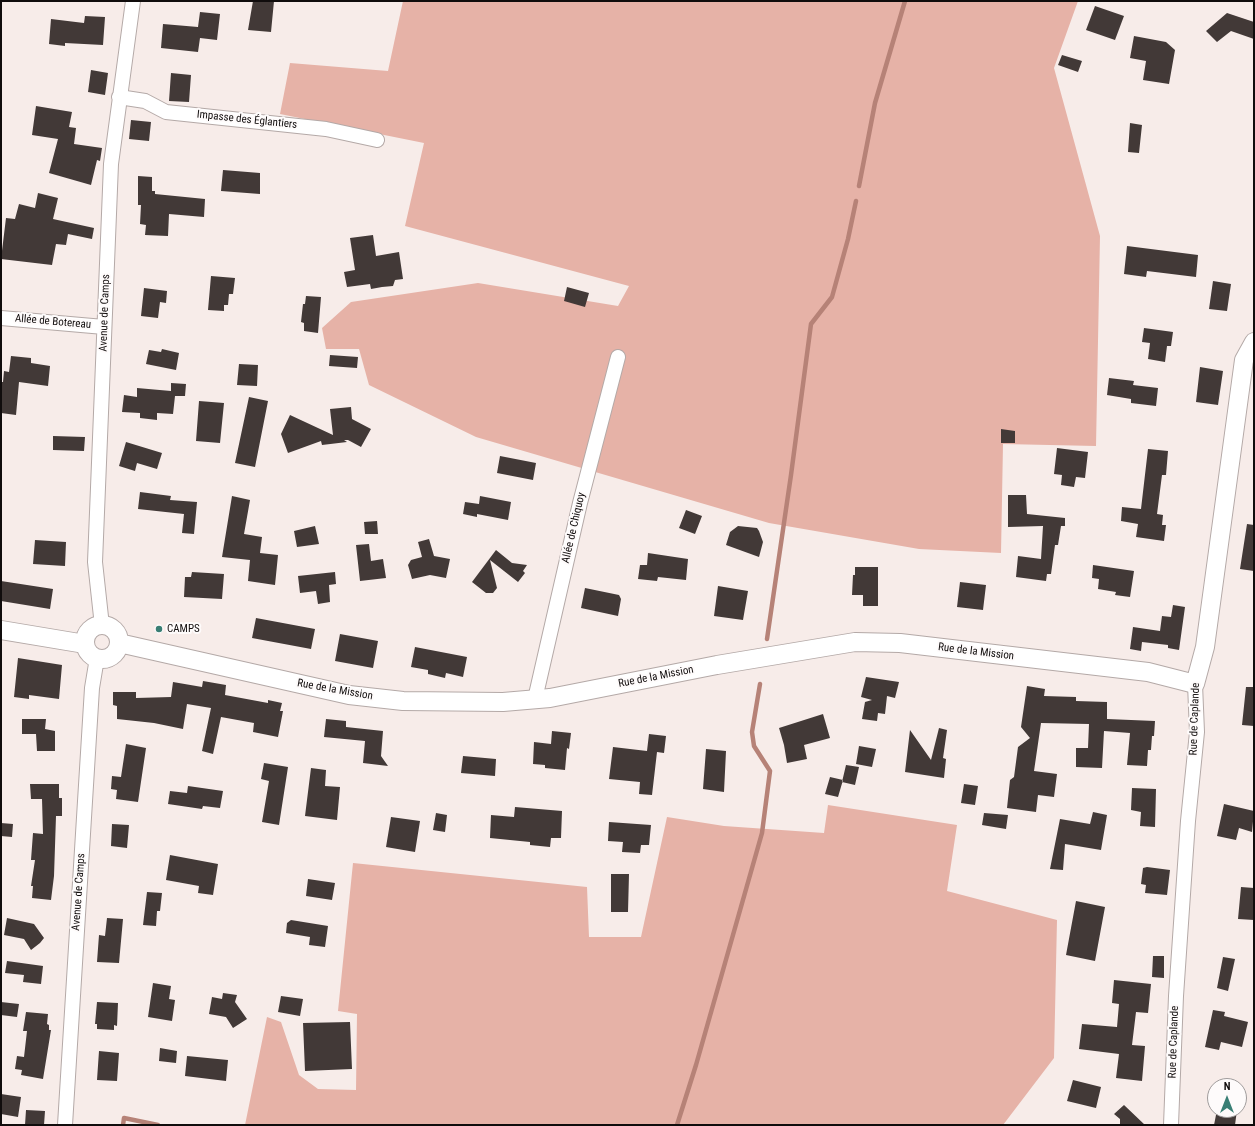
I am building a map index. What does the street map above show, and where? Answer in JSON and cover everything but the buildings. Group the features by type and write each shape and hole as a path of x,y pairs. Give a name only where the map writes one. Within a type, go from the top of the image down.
{"main road":[{"name":"Rue de Caplande","path":"1195,684 1205,647 1244,360 1254,342"},
{"path":"102,626 112,629 118,638 119,643 118,648 112,656 102,659 89,653 85,644 88,634 92,629 102,626"},
{"path":"1,630 85,644"},
{"name":"Rue de la Mission","path":"119,643 349,695 403,701 503,702 535,699 717,665 855,642 900,643 1148,672 1195,684"}],"street":[{"name":"Avenue de Camps","path":"102,626 94,562 111,164 133,1"},
{"name":"Impasse des Églantiers","path":"119,97 145,101 166,112 320,128 377,140"},
{"name":"Allée de Botereau","path":"1,318 104,327"},
{"name":"Allée de Chiquoy","path":"535,699 580,503 618,357"},
{"name":"Avenue de Camps","path":"65,1125 92,688 97,658"},
{"name":"Rue de Caplande","path":"1171,1125 1176,996 1188,829 1197,732 1195,684"}],"shaded area":[{"path":"403,1 1078,1 1054,68 1100,236 1096,446 1003,444 1001,553 919,549 769,523 476,437 369,385 359,349 326,349 322,328 351,302 478,283 618,306 629,286 405,226 424,143 280,114 290,63 388,71"},
{"path":"828,805 957,825 947,891 1057,920 1054,1058 1003,1125 245,1125 267,1017 281,1022 299,1075 318,1089 356,1090 357,1014 338,1011 353,863 587,887 589,937 641,937 667,817 724,826 824,833"}],"waterway":[{"path":"859,186 875,103 905,1"},
{"path":"767,639 811,324 832,297 848,239 856,201"},
{"path":"677,1125 696,1065 762,833 770,771 754,746 752,732 760,684"},
{"path":"123,1125 124,1118 158,1125"}],"place":[{"name":"CAMPS","path":"159,629"}]}
